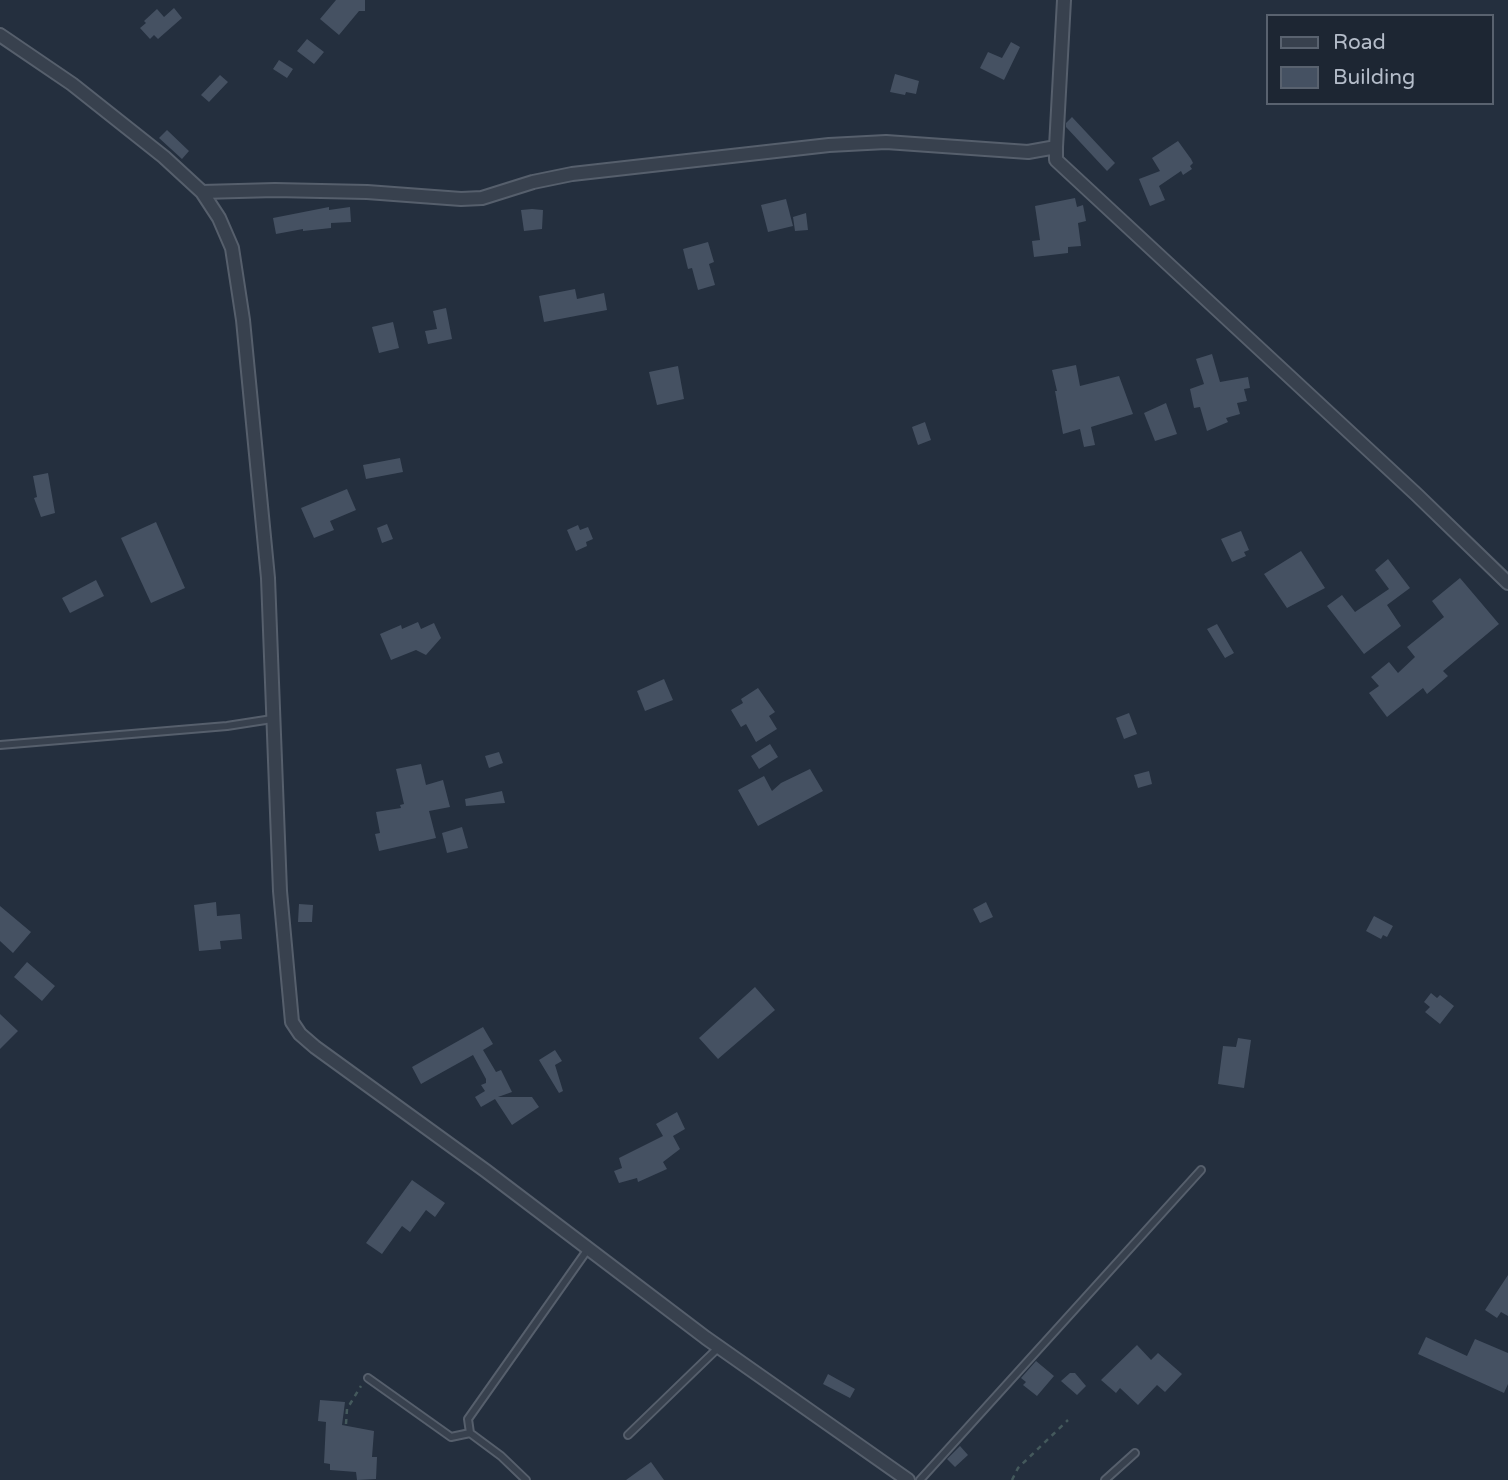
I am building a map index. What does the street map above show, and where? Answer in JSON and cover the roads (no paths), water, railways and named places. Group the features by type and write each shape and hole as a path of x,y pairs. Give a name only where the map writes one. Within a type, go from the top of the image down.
{"street":[{"path":"1064,0 1056,160 1508,583"},
{"path":"0,36 72,84 164,157 202,192 219,218 232,248 239,284 268,578 280,891 292,1021 300,1034 719,1347 908,1480"},
{"path":"202,192 368,192 461,200 482,198 533,182 572,174 829,145 886,142 1028,152 1056,147"}],"lane":[{"path":"0,745 226,726 272,719"},
{"path":"920,1480 1201,1170"},
{"path":"526,1480 501,1456 470,1433 468,1419 588,1249"},
{"path":"628,1435 719,1347"},
{"path":"368,1378 451,1437 470,1433"},
{"path":"1105,1480 1135,1452"}]}
